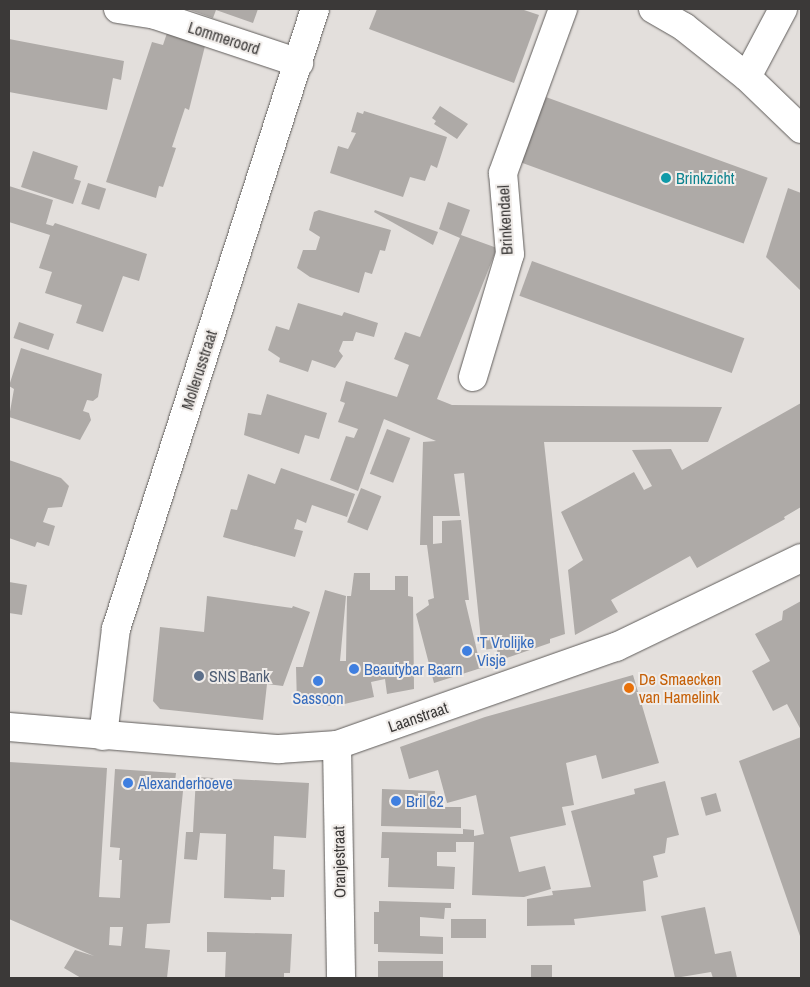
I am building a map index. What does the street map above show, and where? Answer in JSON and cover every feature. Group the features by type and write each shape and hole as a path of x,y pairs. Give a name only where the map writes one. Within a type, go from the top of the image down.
{"street":[{"name":"Lommeroord","path":"118,9 155,15 299,62"},
{"name":"Mollerusstraat","path":"103,736 116,630 315,9"},
{"name":"Brinkendael","path":"472,377 510,254 503,173 563,9"},
{"path":"653,9 684,27 747,77 801,129"},
{"path":"747,77 784,9"},
{"name":"Laanstraat","path":"9,726 103,736 279,749 337,745 616,647 801,558"},
{"name":"Oranjestraat","path":"337,745 341,978"}],"building":[{"path":"187,9 258,9 253,23 216,10 213,18"},
{"path":"377,9 521,9 539,15 514,83 369,29"},
{"path":"167,33 205,46 189,110 185,108 172,147 176,148 163,187 159,186 156,198 106,182 152,42 163,45"},
{"path":"9,39 124,61 121,80 113,78 107,110 9,92"},
{"path":"543,96 768,178 744,244 519,162"},
{"path":"440,106 468,124 457,139 434,124 436,121 432,118"},
{"path":"364,111 447,137 437,168 431,165 425,181 410,177 403,197 330,173 338,146 348,149 356,133 351,132 357,112 363,114"},
{"path":"33,151 78,166 74,179 81,181 73,204 21,187"},
{"path":"88,183 106,189 99,210 81,204"},
{"path":"9,186 53,200 46,224 53,226 55,223 147,254 139,281 123,276 103,332 76,323 82,305 45,293 52,272 39,268 50,235 9,222"},
{"path":"788,188 801,193 801,291 766,257"},
{"path":"448,202 470,210 461,235 497,248 437,399 452,405 722,407 708,442 544,442 565,634 550,639 550,643 498,661 497,648 482,650 464,473 454,474 460,516 433,516 433,544 442,543 442,521 461,520 469,600 465,600 481,668 434,683 416,614 429,605 428,600 434,598 427,545 420,545 423,442 436,441 384,419 358,491 330,480 346,436 354,438 358,429 338,422 345,403 340,401 346,381 397,397 409,365 394,359 405,332 420,337 460,238 439,229"},
{"path":"319,210 391,230 385,251 380,250 372,274 365,272 359,293 310,277 297,268 303,250 316,250 320,237 309,230 314,212"},
{"path":"375,210 438,232 433,245 374,212"},
{"path":"532,261 744,338 732,373 519,296"},
{"path":"298,303 342,316 344,312 378,323 374,337 356,332 353,341 343,341 339,351 343,356 335,368 312,360 308,372 279,362 280,358 268,350 276,326 289,330"},
{"path":"19,322 54,334 48,350 13,338"},
{"path":"21,348 102,374 98,397 93,401 87,400 83,411 89,413 91,420 80,440 9,417 14,389 9,386"},
{"path":"267,394 327,413 319,439 305,435 299,454 244,435 248,413 261,415"},
{"path":"801,403 801,507 784,517 785,519 697,568 690,556 611,600 618,612 575,635 568,570 583,560 561,512 634,472 644,490 652,486 632,450 671,449 682,470"},
{"path":"387,429 410,438 393,483 370,474"},
{"path":"9,460 61,478 69,486 62,507 48,508 43,522 55,526 49,546 37,542 35,547 9,538"},
{"path":"281,468 355,494 347,517 312,505 306,523 297,519 294,529 303,531 295,557 223,537 231,509 237,510 248,474 275,484"},
{"path":"361,488 381,496 368,531 347,522"},
{"path":"354,573 370,573 370,590 395,590 395,576 408,576 408,596 413,597 414,689 387,694 385,679 371,682 374,697 336,706 297,704 296,667 303,667 325,590 346,596 340,661 346,661 347,596 351,596"},
{"path":"9,582 27,585 22,615 9,613"},
{"path":"207,596 292,608 293,606 310,612 283,686 267,684 263,720 160,709 153,701 160,627 204,632"},
{"path":"801,601 801,730 787,704 773,711 752,671 770,661 755,634 782,620 783,611"},
{"path":"633,675 659,763 602,779 596,755 566,763 574,805 562,807 566,825 510,837 519,872 545,866 551,889 524,897 472,895 474,842 456,842 456,852 437,852 437,866 455,867 454,889 388,887 389,858 381,858 382,832 463,834 463,829 474,830 474,836 484,834 476,795 447,803 438,770 409,779 400,747 485,717"},
{"path":"801,737 801,939 739,761"},
{"path":"9,762 107,768 99,897 120,898 122,860 119,860 120,848 110,847 115,769 176,773 174,790 183,791 170,923 147,924 145,948 170,950 167,978 81,978 64,968 75,950 94,956 9,919","holes":["110,927 123,927 121,946 109,945"]},
{"path":"196,777 309,783 306,838 274,836 273,869 285,870 284,897 271,897 271,900 224,898 226,834 200,833 197,860 184,859 186,832 193,832"},
{"path":"665,781 679,835 667,838 665,853 653,856 658,877 643,881 646,911 574,919 575,925 527,926 527,899 553,895 552,891 591,887 571,811 635,794 634,789"},
{"path":"382,789 435,791 434,807 461,807 461,828 381,826"},
{"path":"716,793 721,811 706,816 701,797"},
{"path":"379,901 451,903 451,908 445,908 444,919 420,917 420,936 443,937 443,954 378,952 378,944 374,944 374,912 379,912"},
{"path":"705,907 715,954 731,951 737,978 713,978 711,972 675,978 661,916"},
{"path":"451,919 486,919 486,938 451,938"},
{"path":"207,932 292,934 290,973 284,973 284,978 225,978 226,952 207,952"},
{"path":"378,961 443,961 443,978 378,978"},
{"path":"531,965 552,965 552,978 531,978"}],"place":[{"name":"Brinkzicht","path":"666,178"},
{"name":"'T Vrolijke Visje","path":"467,651"},
{"name":"Beautybar Baarn","path":"354,669"},
{"name":"SNS Bank","path":"199,676"},
{"name":"Sassoon","path":"318,681"},
{"name":"De Smaecken van Hamelink","path":"629,688"},
{"name":"Alexanderhoeve","path":"128,783"},
{"name":"Bril 62","path":"396,801"}]}
